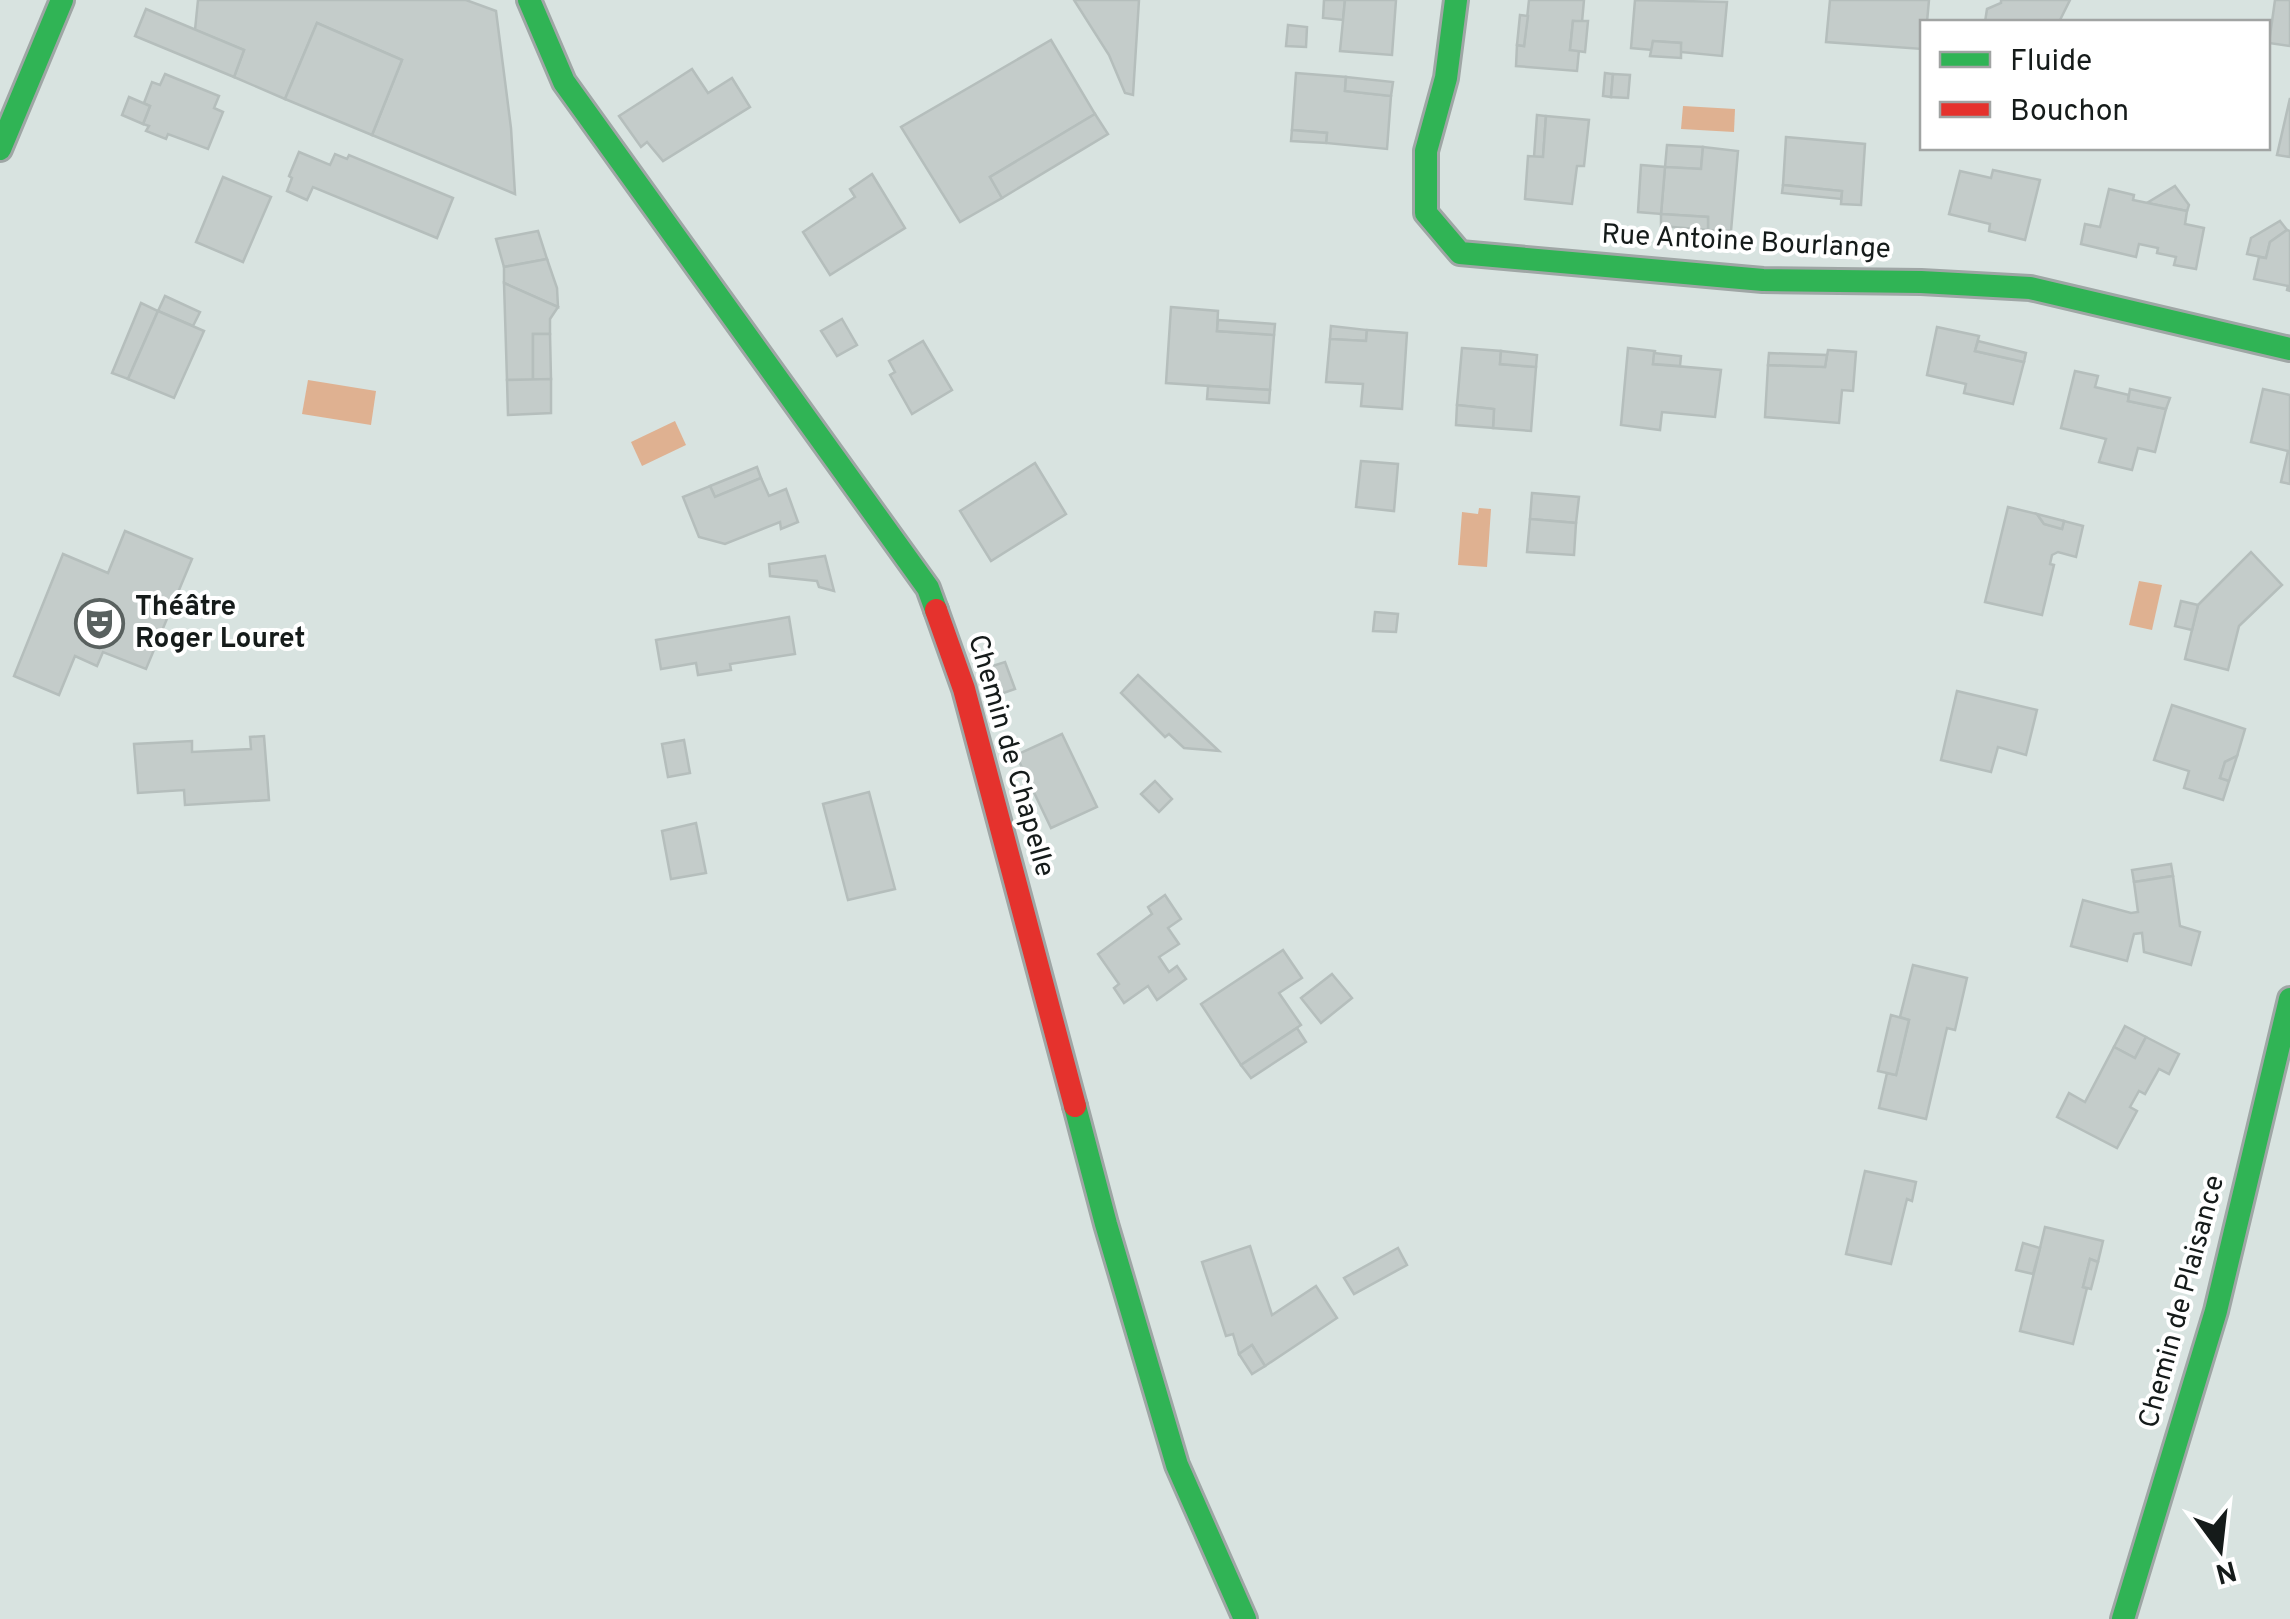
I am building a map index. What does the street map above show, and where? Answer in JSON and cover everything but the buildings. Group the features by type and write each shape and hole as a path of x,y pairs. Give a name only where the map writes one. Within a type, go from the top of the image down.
{"street":[{"path":"0,148 62,0"},
{"name":"Chemin de Chapelle","path":"530,0 564,82 928,588 964,689 1106,1224 1177,1465 1244,1619"},
{"name":"Rue Antoine Bourlange","path":"1456,0 1446,78 1426,151 1426,213 1460,253 1763,280 2030,288 2290,350"},
{"name":"Chemin de Plaisance","path":"2123,1619 2216,1311 2290,999"}],"shaded area":[{"path":"1683,106 1735,109 1734,132 1681,129"},
{"path":"308,380 376,391 371,425 302,414"},
{"path":"675,421 686,445 642,466 631,442"},
{"path":"1479,508 1491,509 1487,567 1458,565 1462,512 1478,514"},
{"path":"2139,581 2162,585 2152,630 2129,625"}],"traffic: fast":[{"path":"0,149 62,0"},
{"path":"529,0 564,82 928,588 936,610"},
{"path":"1456,0 1446,78 1426,151 1426,213 1460,253 1763,280 2030,288 2290,349"},
{"path":"2123,1619 2216,1311 2290,999"},
{"path":"1075,1106 1177,1465 1245,1619"}],"traffic: jam":[{"path":"936,610 964,689 1075,1106"}],"place":[{"name":"Théâtre Roger Louret","path":"100,624"}]}
